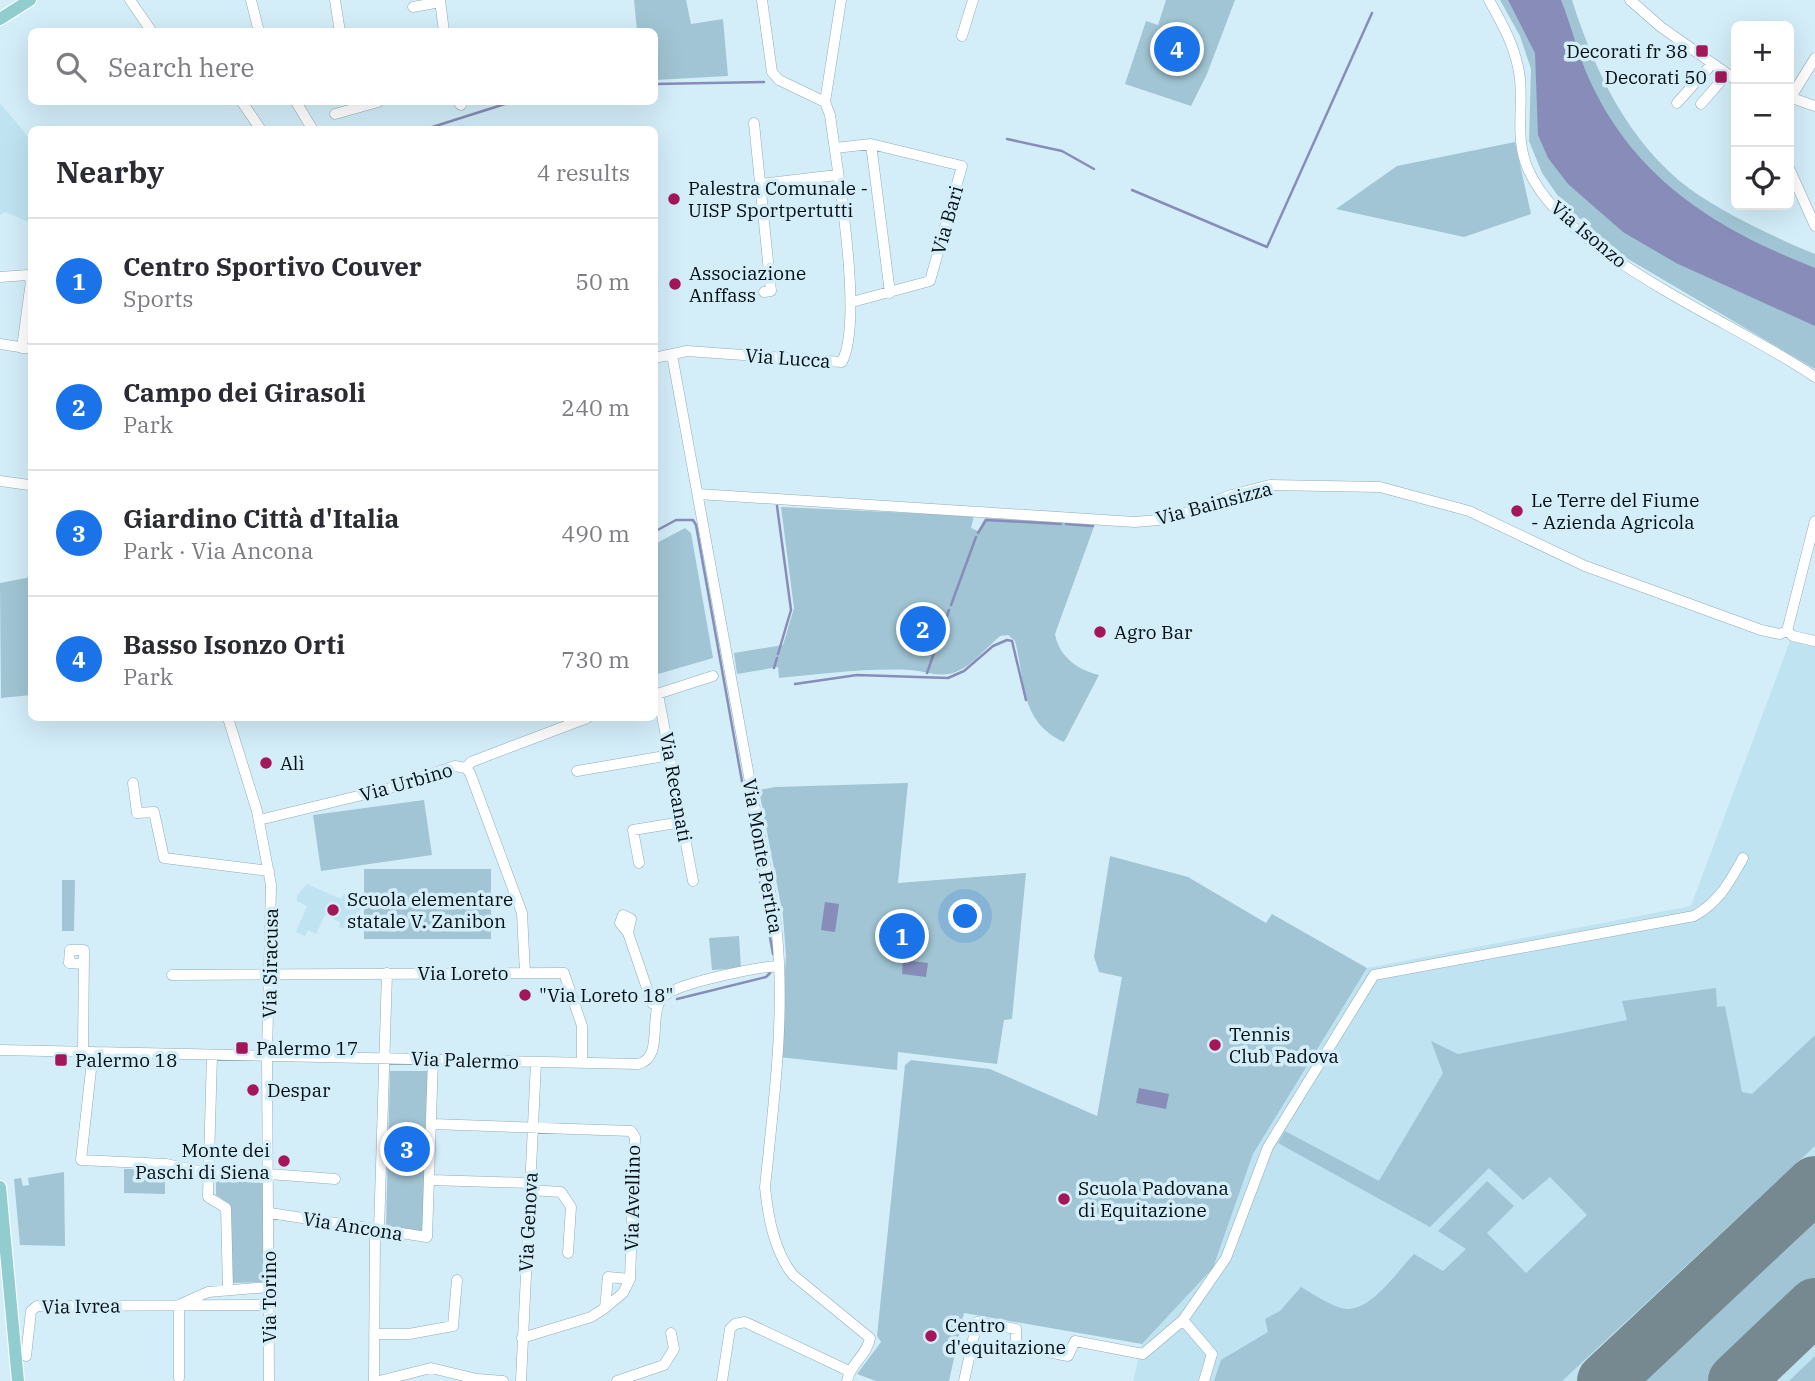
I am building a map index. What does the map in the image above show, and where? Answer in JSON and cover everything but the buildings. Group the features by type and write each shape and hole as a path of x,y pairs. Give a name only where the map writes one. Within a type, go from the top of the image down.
{"main road":[{"path":"9,10 30,0"},
{"path":"0,1187 18,1381"}],"street":[{"path":"130,0 149,28"},
{"path":"251,0 258,28"},
{"path":"335,0 339,28"},
{"path":"762,0 772,72 779,80 825,102 841,0"},
{"path":"962,36 973,0"},
{"name":"Via Isonzo","path":"1489,0 1508,34 1518,65 1524,159 1545,197 1567,220 1621,262 1815,377"},
{"path":"1630,0 1731,76"},
{"path":"413,7 440,1 443,28"},
{"path":"1794,91 1815,58"},
{"path":"1676,103 1712,64"},
{"path":"1701,104 1731,78"},
{"path":"1794,98 1815,106"},
{"name":"Via Lucca","path":"672,355 687,351 842,362 848,349 852,302 835,148 825,102"},
{"path":"244,105 258,126"},
{"path":"298,105 311,126"},
{"path":"335,114 358,105"},
{"path":"754,123 771,291 764,292"},
{"path":"871,144 890,293"},
{"name":"Via Bari","path":"835,148 871,144 962,166 930,281 852,302"},
{"path":"760,184 837,175"},
{"path":"1794,180 1815,226"},
{"path":"0,277 28,275"},
{"path":"0,344 27,349"},
{"path":"658,357 672,355"},
{"name":"Via Monte Pertica","path":"672,355 776,924 779,966 777,1079 765,1188 769,1214 778,1250 793,1275 870,1340 848,1376"},
{"path":"0,481 28,485"},
{"name":"Via Bainsizza","path":"698,494 1135,522 1170,519 1231,495 1270,485 1370,485 1469,511 1598,571 1761,630 1780,634 1787,631 1793,636 1815,641"},
{"path":"1787,631 1815,521"},
{"path":"658,693 713,676"},
{"name":"Via Recanati","path":"658,702 671,755 693,881"},
{"name":"Via Siracusa","path":"229,721 259,820 269,870 269,1176"},
{"name":"Via Urbino","path":"259,820 387,789 455,766 466,768 471,762 579,721"},
{"path":"577,771 671,755"},
{"path":"466,768 471,773 522,913 526,973"},
{"path":"133,783 136,813 154,812 164,858 269,870"},
{"path":"639,863 627,831 682,822"},
{"path":"964,1381 977,1322 1016,1329 1016,1346 1068,1356 1075,1341 1143,1354 1183,1320 1226,1258 1268,1147 1374,975 1694,916 1712,906 1727,887 1743,858"},
{"path":"628,933 652,1003 657,1006 665,994 676,988 779,966"},
{"path":"84,964 88,1052 80,1159 166,1164 209,1174 335,1179"},
{"path":"374,1381 387,973"},
{"name":"Via Loreto","path":"172,975 564,973 582,1026 582,1062"},
{"name":"Via Palermo","path":"0,1050 644,1063 652,1054 657,1006"},
{"path":"212,1055 208,1197 226,1208 228,1289"},
{"name":"Via Ancona","path":"270,1213 427,1237 433,1059"},
{"name":"Via Genova","path":"521,1381 536,1062"},
{"path":"432,1124 533,1126"},
{"name":"Via Avellino","path":"522,1338 591,1317 623,1293 630,1279 635,1136 631,1131 533,1126"},
{"name":"Via Torino","path":"269,1176 269,1381"},
{"path":"430,1180 530,1186 561,1192 571,1207 568,1253"},
{"name":"Via Avellino","path":"605,1308 608,1278 630,1279"},
{"path":"374,1334 409,1334 453,1326 457,1280"},
{"name":"Via Ivrea","path":"180,1305 208,1293 269,1287"},
{"path":"179,1378 180,1305"},
{"name":"Via Ivrea","path":"26,1356 32,1307 269,1305"},
{"path":"1183,1320 1212,1354 1204,1381"},
{"path":"723,1381 730,1329 735,1324 745,1322 848,1376"},
{"path":"617,1381 664,1365 674,1349 671,1333"},
{"path":"379,1381 432,1368 477,1380 503,1381"}],"shaded area":[{"path":"634,0 686,0 691,24 723,19 728,76 658,80 658,28 637,28"},
{"path":"1166,0 1235,0 1207,74 1191,106 1125,84 1146,21 1158,25"},
{"path":"1500,0 1572,0 1591,53 1616,104 1649,150 1668,171 1718,207 1815,254 1815,369 1623,256 1565,206 1542,173 1529,141 1531,69 1520,36"},
{"path":"0,103 28,136 28,222 5,212 0,215"},
{"path":"1515,142 1531,214 1464,237 1336,209 1397,166"},
{"path":"781,507 974,516 971,528 978,531 985,518 1095,524 1055,634 1065,656 1084,670 1099,675 1064,742 1049,733 1032,712 1023,685 1015,641 1008,635 1000,636 964,668 946,674 877,670 779,678 778,667 737,674 734,653 783,645 794,608"},
{"path":"685,528 691,533 713,658 658,674 658,542"},
{"path":"28,578 28,695 1,698 0,583"},
{"path":"1790,641 1815,646 1815,1381 1133,1381 1142,1344 1213,1268 1253,1154 1367,968 1691,906"},
{"path":"908,783 898,883 1026,873 1012,1019 1004,1020 997,1064 898,1052 897,1070 779,1057 786,956 783,916 759,790 775,787"},
{"path":"424,800 432,855 321,871 313,815"},
{"name":"Scuola Padovana di Equitazione","path":"1110,856 1188,877 1266,923 1272,914 1367,968 1253,1154 1213,1268 1142,1344 964,1313 949,1381 876,1381 857,1374 881,1342 877,1336 905,1065 911,1060 990,1069 1097,1116 1122,977 1099,972 1094,957"},
{"path":"364,869 491,869 491,939 364,939"},
{"path":"62,880 75,880 74,931 62,931"},
{"name":"Scuola elementare statale V. Zanibon","path":"307,884 341,899 344,894 361,902 358,919 361,922 357,931 339,927 340,922 325,915 316,934 308,930 305,936 296,932 307,906 297,901 297,895"},
{"path":"739,936 741,968 712,970 709,938"},
{"path":"1716,988 1717,1007 1725,1006 1742,1092 1752,1094 1815,1035 1815,1146 1562,1381 1214,1381 1221,1360 1268,1332 1265,1319 1280,1311 1301,1287 1336,1306 1351,1309 1372,1299 1414,1254 1443,1271 1466,1249 1438,1231 1487,1181 1514,1206 1487,1233 1526,1273 1587,1215 1550,1177 1523,1200 1489,1168 1430,1227 1278,1143 1285,1131 1379,1181 1443,1073 1431,1041 1458,1054 1627,1020 1622,1001"},
{"path":"390,1071 430,1071 424,1233 386,1227"},
{"path":"124,1169 165,1169 165,1194 124,1193"},
{"path":"64,1172 65,1246 20,1245 14,1179 21,1178 23,1186 29,1185 28,1178"},
{"path":"216,1181 265,1182 264,1282 232,1283 230,1204 216,1195"},
{"path":"1815,1219 1815,1306 1736,1381 1644,1381"},
{"path":"1815,1356 1815,1381 1789,1381"}],"water":[{"path":"1508,0 1561,0 1590,81 1609,116 1655,173 1712,218 1779,253 1815,268 1815,326 1676,263 1623,232 1568,184 1548,158 1538,135 1535,53"},
{"path":"825,902 839,904 835,932 821,930"},
{"path":"903,960 928,963 926,977 902,974"},
{"path":"1139,1088 1169,1094 1166,1109 1136,1103"}],"waterway":[{"path":"1132,190 1267,247 1372,13"},
{"path":"658,84 764,82"},
{"path":"436,126 502,105"},
{"path":"1007,139 1062,151 1094,169"},
{"path":"777,506 791,610 778,654"},
{"path":"658,530 676,520 693,520 696,525 773,954"},
{"path":"978,533 986,520 1061,524"},
{"path":"1066,524 1093,526"},
{"path":"951,605 976,537"},
{"path":"927,673 949,610"},
{"path":"795,684 857,675 948,678 964,671 993,646 1007,640 1012,641 1026,700"},
{"path":"774,668 777,658"},
{"path":"677,999 766,977 770,973"}],"runway":[{"path":"1605,1381 1815,1184"},
{"path":"1736,1381 1815,1306"}],"place":[{"name":"Basso Isonzo Orti","path":"1177,49"},
{"name":"Decorati fr 38","path":"1702,51"},
{"name":"Decorati 50","path":"1721,77"},
{"name":"Palestra Comunale - UISP Sportpertutti","path":"674,199"},
{"name":"Associazione Anffass","path":"675,284"},
{"name":"Le Terre del Fiume - Azienda Agricola","path":"1517,511"},
{"name":"Campo dei Girasoli","path":"923,629"},
{"name":"Agro Bar","path":"1100,632"},
{"name":"Alì","path":"266,763"},
{"name":"Scuola elementare statale V. Zanibon","path":"333,910"},
{"name":"Centro Sportivo Couver","path":"902,936"},
{"name":"\"Via Loreto 18\"","path":"525,995"},
{"name":"Tennis Club Padova","path":"1215,1045"},
{"name":"Palermo 17","path":"242,1048"},
{"name":"Palermo 18","path":"61,1060"},
{"name":"Despar","path":"253,1090"},
{"name":"Giardino Città d'Italia","path":"407,1149"},
{"name":"Monte dei Paschi di Siena","path":"284,1161"},
{"name":"Scuola Padovana di Equitazione","path":"1064,1199"},
{"name":"Centro d'equitazione","path":"931,1336"}]}
